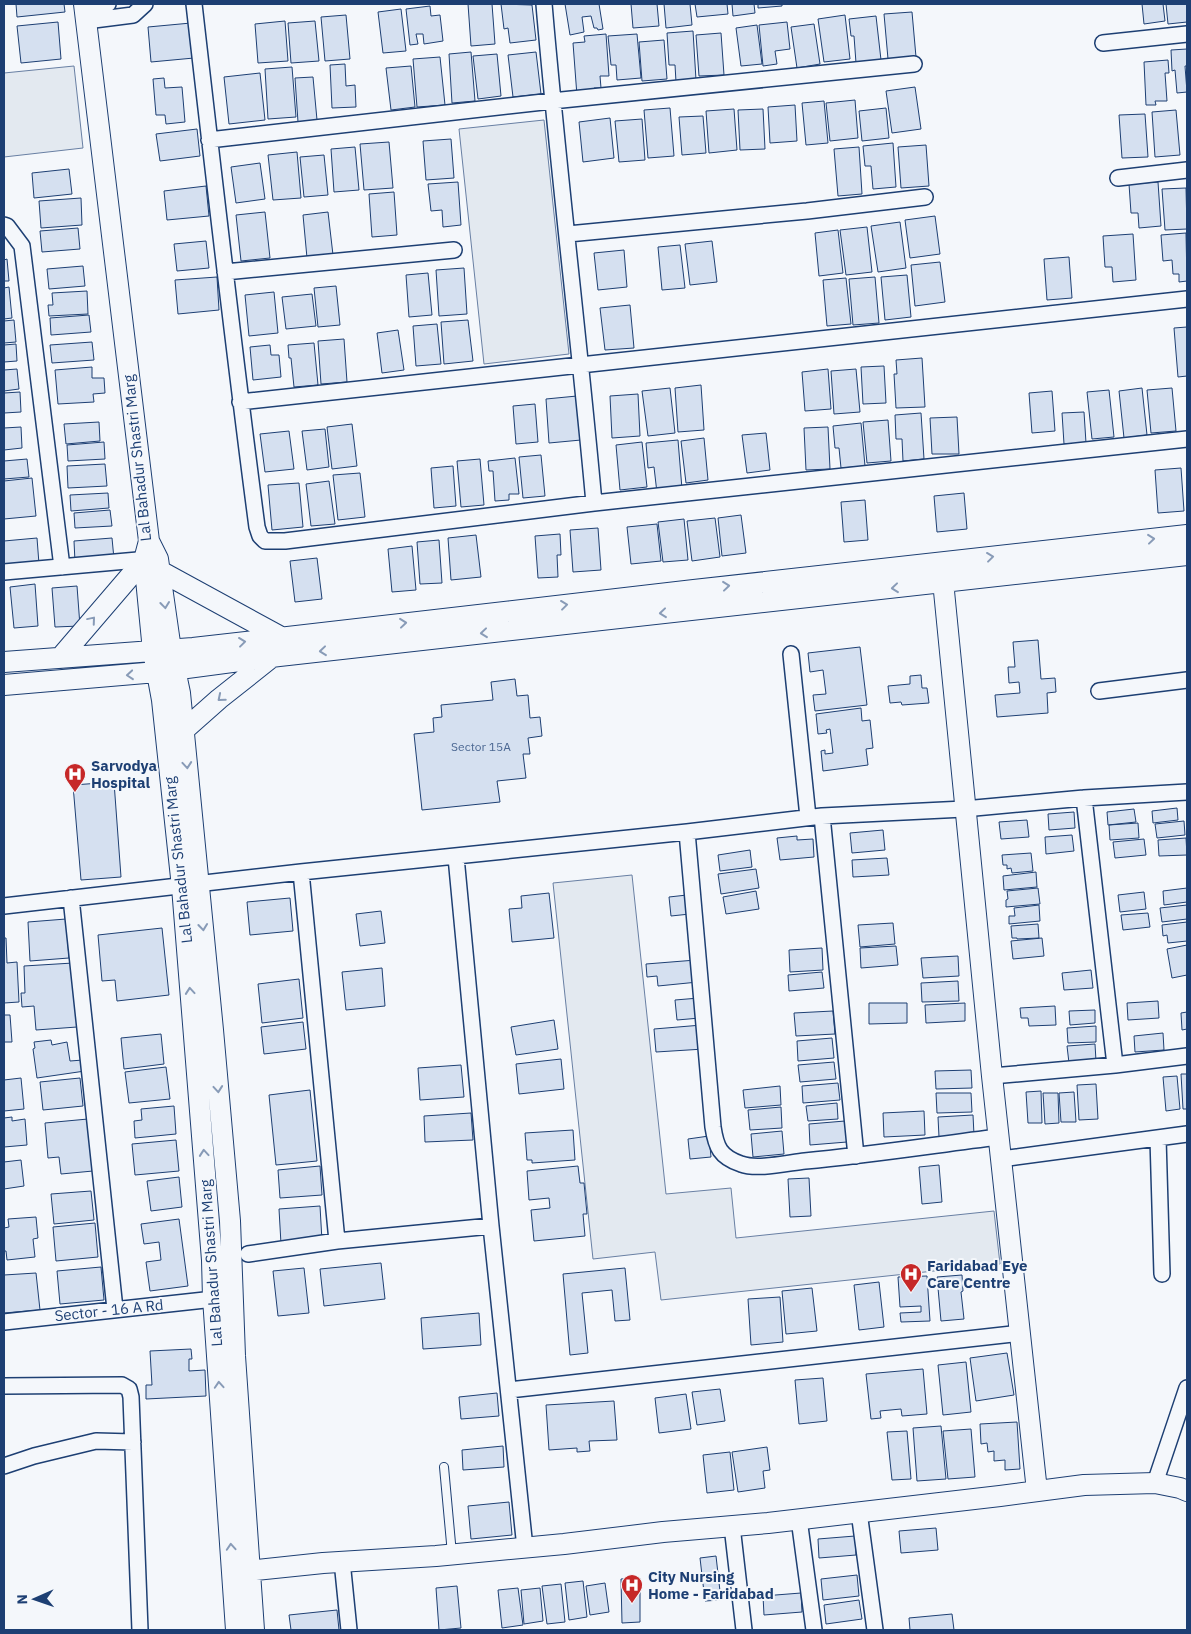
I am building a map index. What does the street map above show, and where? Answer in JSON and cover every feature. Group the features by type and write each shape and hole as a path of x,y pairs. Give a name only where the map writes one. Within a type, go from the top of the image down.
{"street":[{"path":"85,11 108,4"},
{"path":"85,11 133,15 145,4"},
{"path":"194,4 240,402 257,528 260,536 265,540 285,541 594,503 1187,439"},
{"path":"544,4 552,101 582,365 594,503"},
{"name":"Lal Bahadur Shastri Marg","path":"85,11 166,671 163,711 190,885 212,1250 223,1298 241,1572"},
{"path":"1103,43 1187,34"},
{"path":"209,140 552,101 914,64"},
{"path":"1118,178 1187,170"},
{"path":"568,234 925,196"},
{"path":"4,226 7,226 22,246 62,567"},
{"path":"225,272 454,250"},
{"path":"240,402 1187,298"},
{"path":"4,685 166,671 272,657 518,620 694,590 1187,535"},
{"path":"1069,548 1071,568"},
{"path":"4,662 162,650 280,637 697,609 1187,556"},
{"path":"60,658 153,558"},
{"path":"4,572 153,558 280,637"},
{"path":"942,563 964,809 998,1137 1038,1491"},
{"path":"694,590 697,609"},
{"path":"791,654 815,816 856,1156"},
{"path":"184,730 219,699 272,657"},
{"path":"166,671 180,693 184,730 190,885"},
{"path":"1099,691 1187,680"},
{"path":"4,906 301,872 687,832 815,816 964,809 1084,798 1187,792"},
{"path":"1084,798 1115,1065"},
{"path":"687,832 712,1127 716,1145 725,1156 742,1164 764,1166 998,1137"},
{"path":"456,857 491,1226 510,1390 525,1548"},
{"path":"301,872 337,1241"},
{"path":"71,898 116,1309"},
{"path":"992,1076 1115,1065 1187,1056"},
{"path":"1001,1159 1187,1134"},
{"path":"1158,1138 1162,1274"},
{"path":"248,1254 337,1241 491,1226"},
{"name":"Sector - 16 A Rd","path":"4,1322 223,1298"},
{"path":"510,1390 1021,1333"},
{"path":"4,1386 122,1385 129,1389 131,1397 140,1630"},
{"path":"1155,1483 1187,1388"},
{"path":"4,1466 34,1456 96,1441 133,1442"},
{"path":"241,1572 525,1548 799,1519 1084,1485 1155,1483 1185,1485"},
{"path":"860,1512 875,1630"},
{"path":"799,1519 814,1630"},
{"path":"732,1526 744,1630"},
{"path":"342,1562 349,1630"},
{"path":"236,1630 241,1572"},
{"path":"241,1572 254,1630"}],"lane":[{"path":"444,1467 452,1554"}],"shaded area":[{"path":"74,66 83,148 4,157 4,73"},
{"path":"544,120 569,354 484,364 459,129"},
{"path":"632,875 666,1194 731,1188 736,1238 994,1211 1000,1264 661,1300 655,1252 593,1259 553,883"}],"building":[{"path":"16,4 64,4 65,12 17,17"},
{"path":"468,4 492,4 495,44 471,46"},
{"path":"501,4 532,5 536,40 510,43 508,28 504,29"},
{"path":"565,4 599,4 603,29 598,30 594,28 591,16 582,17 584,32 570,35"},
{"path":"631,4 657,4 659,26 633,28"},
{"path":"664,4 690,4 692,25 666,28"},
{"path":"695,4 727,4 728,14 697,17"},
{"path":"732,4 754,4 755,13 733,16"},
{"path":"758,4 782,4 782,6 758,8"},
{"path":"1142,4 1163,4 1165,21 1144,24"},
{"path":"1166,4 1187,4 1187,22 1168,24"},
{"path":"430,6 431,16 440,15 443,41 424,44 423,34 416,34 418,44 410,45 406,9"},
{"path":"401,9 406,51 383,53 378,12"},
{"path":"912,12 916,57 888,59 884,14"},
{"path":"346,15 350,59 325,61 321,17"},
{"path":"845,15 850,59 824,62 818,19"},
{"path":"876,16 881,60 856,63 854,36 851,36 849,19"},
{"path":"285,21 288,61 258,63 255,24"},
{"path":"315,21 319,61 291,63 288,23"},
{"path":"58,22 61,59 21,63 17,26"},
{"path":"787,22 790,49 775,51 777,64 763,66 759,25"},
{"path":"191,23 194,58 151,62 148,27"},
{"path":"814,24 820,64 797,68 791,27"},
{"path":"757,25 762,64 741,66 736,28"},
{"path":"693,31 696,80 676,82 675,65 669,65 667,33"},
{"path":"721,33 724,75 699,76 696,35"},
{"path":"606,34 609,76 600,76 601,88 594,88 595,95 577,96 573,43 585,42 584,36"},
{"path":"637,34 641,78 617,80 616,65 611,65 608,36"},
{"path":"664,40 667,79 642,81 639,42"},
{"path":"1187,49 1187,66 1185,66 1187,92 1177,93 1175,70 1172,71 1171,50"},
{"path":"471,52 475,101 452,103 449,54"},
{"path":"536,52 541,94 513,97 508,55"},
{"path":"497,54 501,96 478,99 473,56"},
{"path":"440,57 445,105 417,107 413,59"},
{"path":"1168,60 1169,73 1165,73 1167,101 1155,101 1156,105 1146,105 1144,62"},
{"path":"345,64 346,86 355,85 356,107 332,108 330,65"},
{"path":"411,66 415,107 391,110 386,68"},
{"path":"292,67 296,117 268,119 265,69"},
{"path":"260,73 265,120 229,124 224,77"},
{"path":"313,77 317,120 298,122 295,78"},
{"path":"164,78 165,88 182,87 185,122 166,124 165,115 156,115 153,79"},
{"path":"915,87 921,129 892,133 886,91"},
{"path":"855,100 858,138 830,141 826,103"},
{"path":"824,101 828,143 806,145 802,103"},
{"path":"795,105 797,141 770,143 768,107"},
{"path":"670,108 674,156 648,158 644,110"},
{"path":"886,108 889,138 862,141 859,111"},
{"path":"734,109 737,150 709,153 706,111"},
{"path":"763,109 765,149 740,150 738,110"},
{"path":"1176,110 1180,155 1155,157 1152,112"},
{"path":"1145,114 1148,157 1122,158 1119,115"},
{"path":"703,116 706,153 682,155 679,117"},
{"path":"610,118 614,158 583,162 579,122"},
{"path":"642,119 645,160 619,162 615,121"},
{"path":"197,129 200,156 160,161 156,134"},
{"path":"451,139 454,178 426,180 423,141"},
{"path":"389,142 393,188 364,190 360,144"},
{"path":"893,143 896,187 873,189 871,166 865,166 863,146"},
{"path":"926,145 929,186 901,188 898,147"},
{"path":"355,147 359,190 334,192 331,149"},
{"path":"859,147 862,194 838,196 834,149"},
{"path":"297,152 301,198 273,200 268,155"},
{"path":"324,155 328,195 304,197 300,157"},
{"path":"260,163 265,199 236,203 231,167"},
{"path":"69,169 72,194 34,198 32,173"},
{"path":"458,182 461,225 443,227 442,210 431,211 428,184"},
{"path":"1158,182 1161,226 1139,228 1138,213 1131,213 1129,184"},
{"path":"206,186 209,216 167,220 164,191"},
{"path":"1186,188 1187,229 1165,230 1162,189"},
{"path":"394,192 397,235 372,237 369,194"},
{"path":"81,198 82,225 41,228 39,201"},
{"path":"265,212 270,258 241,261 236,215"},
{"path":"328,212 333,255 307,258 303,215"},
{"path":"935,216 940,254 910,258 905,220"},
{"path":"900,222 906,268 878,272 871,226"},
{"path":"867,227 872,272 846,275 840,230"},
{"path":"78,228 80,249 42,252 40,231"},
{"path":"838,230 843,273 819,276 815,233"},
{"path":"1186,233 1187,281 1179,282 1179,274 1173,274 1172,260 1163,261 1161,235"},
{"path":"1133,234 1136,280 1113,282 1112,267 1105,267 1103,236"},
{"path":"206,241 209,268 177,271 174,244"},
{"path":"712,241 717,282 690,285 685,244"},
{"path":"680,245 685,288 662,290 658,247"},
{"path":"624,250 627,287 598,290 594,253"},
{"path":"1069,257 1072,298 1047,300 1044,259"},
{"path":"7,259 9,281 4,281 4,260"},
{"path":"940,262 945,302 915,306 911,265"},
{"path":"83,266 85,286 49,289 47,269"},
{"path":"464,268 467,314 439,316 436,270"},
{"path":"428,273 432,315 409,317 406,275"},
{"path":"907,275 911,317 885,320 881,277"},
{"path":"217,277 219,310 178,314 175,280"},
{"path":"875,277 879,323 853,325 849,279"},
{"path":"846,278 851,324 827,326 823,280"},
{"path":"336,286 340,325 318,327 314,288"},
{"path":"9,287 12,318 4,319 4,288"},
{"path":"87,291 88,314 49,316 48,305 53,305 52,293"},
{"path":"274,292 278,333 249,336 245,295"},
{"path":"312,294 316,326 286,329 282,297"},
{"path":"630,305 634,348 605,350 600,308"},
{"path":"89,315 91,332 51,335 50,318"},
{"path":"14,320 16,342 4,343 4,321"},
{"path":"468,320 473,361 444,364 441,322"},
{"path":"437,324 441,364 416,366 413,326"},
{"path":"1187,327 1187,376 1178,377 1174,328"},
{"path":"398,330 404,370 382,373 377,333"},
{"path":"344,339 347,382 321,384 318,341"},
{"path":"92,342 94,360 52,363 50,345"},
{"path":"314,343 318,385 294,387 288,345"},
{"path":"16,344 17,361 4,362 4,345"},
{"path":"270,345 271,355 279,355 281,377 253,380 250,347"},
{"path":"922,358 925,407 896,408 894,374 897,374 896,360"},
{"path":"884,366 886,403 863,404 861,367"},
{"path":"92,367 92,378 104,378 105,393 93,394 94,402 58,404 55,370"},
{"path":"17,369 19,389 4,391 4,370"},
{"path":"828,369 831,409 805,411 802,372"},
{"path":"856,369 860,412 834,414 831,371"},
{"path":"701,385 704,430 678,432 675,388"},
{"path":"670,388 675,433 648,436 642,391"},
{"path":"1142,388 1147,435 1124,438 1119,391"},
{"path":"1172,388 1176,431 1151,433 1147,390"},
{"path":"1109,390 1114,437 1092,439 1087,392"},
{"path":"1052,391 1055,431 1032,433 1029,393"},
{"path":"20,392 21,412 4,413 4,393"},
{"path":"638,394 640,436 612,438 610,396"},
{"path":"577,396 581,440 549,443 546,399"},
{"path":"535,404 538,442 516,444 513,406"},
{"path":"1084,412 1086,443 1064,444 1062,413"},
{"path":"921,413 924,459 903,461 902,439 896,439 895,415"},
{"path":"957,417 959,454 932,454 930,418"},
{"path":"888,420 891,461 867,463 863,422"},
{"path":"99,422 100,441 66,444 64,424"},
{"path":"861,423 865,466 841,468 839,448 835,448 833,426"},
{"path":"352,424 357,466 332,469 327,427"},
{"path":"21,427 22,448 4,450 4,428"},
{"path":"828,427 830,469 806,470 804,428"},
{"path":"325,429 329,467 307,470 302,431"},
{"path":"289,431 294,469 265,472 260,434"},
{"path":"766,433 770,470 747,473 742,435"},
{"path":"704,438 708,480 686,483 681,441"},
{"path":"678,440 682,489 657,493 654,467 648,468 646,443"},
{"path":"104,442 105,459 68,461 67,445"},
{"path":"642,442 647,487 620,490 616,445"},
{"path":"541,455 545,496 523,498 519,457"},
{"path":"515,458 519,494 509,494 509,500 495,501 493,471 489,471 488,461"},
{"path":"27,459 29,477 4,479 4,461"},
{"path":"480,459 484,505 461,507 457,461"},
{"path":"105,464 107,486 68,488 67,466"},
{"path":"453,466 456,506 434,508 431,468"},
{"path":"1181,468 1184,511 1158,513 1155,470"},
{"path":"360,473 365,517 338,520 333,475"},
{"path":"32,478 36,516 4,519 4,481"},
{"path":"329,481 335,524 311,526 306,484"},
{"path":"299,483 303,527 272,530 268,485"},
{"path":"108,493 109,508 71,511 70,495"},
{"path":"964,493 967,529 937,532 934,496"},
{"path":"865,500 868,540 844,542 841,502"},
{"path":"110,510 112,526 75,528 74,513"},
{"path":"741,515 746,553 722,556 718,518"},
{"path":"715,518 720,557 692,561 687,521"},
{"path":"684,519 688,560 663,562 658,522"},
{"path":"657,524 661,561 631,564 627,527"},
{"path":"598,528 601,570 573,572 570,530"},
{"path":"560,534 561,555 557,555 558,577 538,578 535,536"},
{"path":"476,535 481,577 451,580 448,538"},
{"path":"37,538 39,564 4,566 4,541"},
{"path":"112,538 114,559 75,562 74,541"},
{"path":"439,540 442,583 420,584 417,542"},
{"path":"412,546 416,590 392,592 388,549"},
{"path":"317,558 322,599 295,602 290,561"},
{"path":"35,584 38,626 14,628 10,587"},
{"path":"77,586 80,626 55,627 52,588"},
{"path":"1038,640 1041,679 1055,678 1056,692 1047,693 1048,713 997,717 995,695 1020,693 1019,682 1009,683 1008,667 1015,667 1013,642"},
{"path":"860,647 867,705 815,711 813,695 826,694 823,670 810,672 808,653"},
{"path":"921,675 922,688 927,688 929,703 902,705 901,702 890,703 888,686 910,684 910,676"},
{"path":"515,679 517,696 528,695 530,718 540,717 542,736 528,738 530,754 523,754 526,778 497,781 500,802 422,810 414,734 434,732 433,718 442,717 441,705 493,700 491,682"},
{"path":"861,708 862,721 870,720 873,748 866,749 868,765 823,771 821,751 825,750 825,754 833,753 830,729 826,730 827,733 818,734 816,714"},
{"path":"114,782 121,877 81,880 73,785"},
{"path":"1177,808 1178,820 1153,823 1152,811"},
{"path":"1134,809 1136,822 1108,825 1107,812"},
{"path":"1074,812 1075,828 1049,830 1048,814"},
{"path":"1027,820 1029,837 1001,839 999,822"},
{"path":"1184,821 1185,835 1157,838 1155,824"},
{"path":"1138,823 1139,838 1110,840 1109,825"},
{"path":"883,830 885,850 852,853 850,833"},
{"path":"1072,835 1074,851 1046,854 1045,837"},
{"path":"797,836 797,840 813,839 814,857 780,860 777,838"},
{"path":"1186,838 1187,855 1159,856 1158,840"},
{"path":"1144,839 1146,855 1115,858 1113,842"},
{"path":"750,850 752,867 720,871 718,855"},
{"path":"1031,853 1033,871 1012,873 1011,868 1007,869 1007,865 1003,865 1002,855"},
{"path":"887,858 889,875 853,877 852,860"},
{"path":"756,869 759,888 721,894 718,874"},
{"path":"1036,872 1037,887 1004,890 1003,876"},
{"path":"1038,888 1040,904 1006,907 1007,891"},
{"path":"1187,888 1187,902 1164,905 1163,891"},
{"path":"756,891 759,909 726,914 723,897"},
{"path":"1144,892 1146,909 1120,912 1118,895"},
{"path":"549,893 554,938 512,942 509,909 522,908 521,896"},
{"path":"687,895 690,914 671,916 669,897"},
{"path":"290,898 293,931 250,935 247,902"},
{"path":"1039,905 1040,921 1009,924 1009,916 1015,916 1014,908"},
{"path":"1187,905 1187,919 1162,922 1160,908"},
{"path":"381,911 385,943 360,946 356,914"},
{"path":"1148,913 1150,927 1123,930 1121,915"},
{"path":"66,919 69,958 30,961 28,922"},
{"path":"1187,922 1187,941 1168,943 1167,935 1163,936 1162,925"},
{"path":"893,923 895,944 860,947 858,925"},
{"path":"1038,924 1039,938 1012,938 1011,926"},
{"path":"162,928 169,995 117,1001 115,980 102,981 98,935"},
{"path":"4,938 6,938 7,963 17,962 19,1002 4,1003"},
{"path":"1042,938 1044,956 1013,959 1011,941"},
{"path":"1187,945 1187,975 1172,978 1167,949"},
{"path":"896,946 898,965 861,968 860,948"},
{"path":"822,948 823,970 790,972 789,950"},
{"path":"958,956 959,976 923,978 921,958"},
{"path":"696,960 698,982 658,986 657,976 647,977 646,964"},
{"path":"73,963 77,1027 36,1030 34,1006 22,1007 21,993 25,993 24,966"},
{"path":"382,968 385,1006 346,1010 342,972"},
{"path":"1091,970 1093,988 1064,990 1062,973"},
{"path":"822,972 824,988 789,991 788,975"},
{"path":"299,979 303,1018 262,1023 258,984"},
{"path":"958,981 959,1001 922,1002 921,983"},
{"path":"699,998 700,1018 677,1020 675,1000"},
{"path":"1158,1001 1159,1018 1128,1020 1127,1003"},
{"path":"869,1003 907,1003 907,1023 869,1024"},
{"path":"965,1003 965,1021 926,1023 925,1005"},
{"path":"1055,1006 1056,1025 1029,1026 1028,1018 1021,1018 1020,1008"},
{"path":"1095,1010 1095,1023 1070,1025 1069,1011"},
{"path":"833,1011 835,1034 796,1036 794,1013"},
{"path":"1187,1012 1187,1029 1182,1030 1181,1013"},
{"path":"4,1015 10,1015 12,1042 4,1042"},
{"path":"554,1020 558,1049 516,1055 511,1027"},
{"path":"303,1022 306,1049 264,1054 261,1027"},
{"path":"702,1025 704,1049 656,1052 654,1029"},
{"path":"1096,1026 1096,1042 1068,1043 1067,1028"},
{"path":"1163,1033 1164,1050 1135,1052 1134,1036"},
{"path":"161,1034 164,1064 124,1069 121,1038"},
{"path":"832,1038 834,1058 798,1061 797,1041"},
{"path":"51,1040 52,1045 67,1042 70,1061 83,1060 85,1071 37,1078 33,1049 35,1048 34,1042"},
{"path":"1095,1044 1096,1061 1069,1063 1067,1046"},
{"path":"561,1059 564,1089 519,1094 516,1064"},
{"path":"834,1062 836,1079 800,1082 798,1065"},
{"path":"461,1065 464,1097 420,1100 418,1068"},
{"path":"166,1067 170,1099 129,1103 125,1072"},
{"path":"971,1070 972,1088 936,1089 935,1071"},
{"path":"1181,1074 1187,1074 1187,1109 1183,1109"},
{"path":"1177,1076 1180,1109 1166,1111 1163,1077"},
{"path":"21,1078 24,1109 4,1111 4,1080"},
{"path":"80,1078 83,1106 43,1110 40,1082"},
{"path":"838,1083 840,1100 803,1103 802,1086"},
{"path":"1096,1084 1098,1119 1079,1120 1077,1085"},
{"path":"780,1086 781,1105 745,1108 743,1090"},
{"path":"310,1090 317,1161 276,1165 269,1095"},
{"path":"1041,1091 1042,1123 1028,1123 1026,1092"},
{"path":"1074,1092 1076,1122 1061,1122 1059,1093"},
{"path":"936,1093 971,1093 972,1112 937,1113"},
{"path":"1043,1093 1058,1093 1059,1123 1045,1124"},
{"path":"837,1103 838,1119 808,1121 806,1106"},
{"path":"174,1106 176,1134 135,1138 134,1121 142,1120 141,1109"},
{"path":"781,1107 782,1128 750,1130 748,1110"},
{"path":"924,1111 925,1135 884,1137 883,1113"},
{"path":"471,1113 473,1140 425,1142 424,1116"},
{"path":"973,1115 974,1135 939,1137 938,1117"},
{"path":"12,1117 12,1121 25,1119 27,1145 4,1147 4,1118"},
{"path":"88,1119 93,1171 61,1174 59,1157 48,1158 45,1123"},
{"path":"845,1121 847,1142 810,1145 809,1124"},
{"path":"573,1130 575,1160 532,1163 532,1160 527,1160 525,1133"},
{"path":"782,1131 784,1154 753,1157 751,1134"},
{"path":"709,1136 711,1157 690,1159 688,1139"},
{"path":"176,1140 179,1171 135,1175 132,1144"},
{"path":"21,1160 24,1186 4,1189 4,1162"},
{"path":"939,1165 942,1202 922,1204 919,1167"},
{"path":"320,1166 322,1195 280,1198 278,1170"},
{"path":"578,1166 580,1183 584,1183 587,1214 583,1214 585,1236 534,1241 531,1210 550,1208 549,1198 529,1200 527,1171"},
{"path":"179,1177 182,1207 151,1211 147,1181"},
{"path":"809,1178 811,1216 790,1217 788,1179"},
{"path":"91,1191 94,1220 54,1224 51,1194"},
{"path":"320,1206 322,1241 281,1244 279,1209"},
{"path":"36,1217 38,1238 33,1239 35,1257 7,1260 6,1251 4,1251 4,1228 9,1227 8,1219"},
{"path":"179,1219 188,1286 150,1291 146,1262 161,1260 159,1242 144,1244 141,1224"},
{"path":"95,1223 98,1257 56,1261 53,1227"},
{"path":"381,1263 385,1299 324,1306 320,1269"},
{"path":"101,1267 104,1300 60,1304 57,1271"},
{"path":"304,1268 309,1313 278,1316 273,1271"},
{"path":"625,1268 630,1320 615,1321 612,1290 582,1293 588,1353 570,1355 563,1274"},
{"path":"36,1273 40,1310 4,1313 4,1275"},
{"path":"962,1275 963,1291 961,1292 964,1319 941,1321 937,1277"},
{"path":"927,1276 930,1321 901,1322 900,1313 921,1312 921,1306 900,1307 898,1277"},
{"path":"879,1282 884,1327 859,1330 854,1285"},
{"path":"812,1288 817,1331 786,1334 782,1291"},
{"path":"780,1297 783,1342 751,1345 748,1299"},
{"path":"479,1313 481,1345 423,1349 421,1318"},
{"path":"191,1349 192,1359 189,1359 189,1371 205,1370 206,1396 146,1399 146,1385 152,1385 150,1351"},
{"path":"1007,1353 1014,1395 976,1401 970,1358"},
{"path":"966,1362 971,1412 943,1415 938,1365"},
{"path":"923,1369 927,1414 902,1416 901,1409 880,1411 881,1418 871,1419 866,1374"},
{"path":"823,1378 827,1421 799,1424 795,1380"},
{"path":"720,1389 725,1421 697,1425 692,1392"},
{"path":"497,1393 499,1416 461,1419 459,1397"},
{"path":"686,1394 691,1429 659,1433 655,1398"},
{"path":"614,1401 617,1440 589,1441 590,1451 577,1452 577,1448 549,1450 546,1405"},
{"path":"1017,1422 1020,1469 1005,1470 1005,1460 994,1461 994,1451 988,1452 987,1443 981,1444 980,1424"},
{"path":"941,1426 946,1479 917,1481 913,1428"},
{"path":"971,1429 975,1477 948,1479 943,1431"},
{"path":"907,1431 911,1479 892,1480 887,1432"},
{"path":"503,1446 504,1467 463,1470 462,1450"},
{"path":"767,1447 770,1470 763,1471 765,1488 738,1492 732,1452"},
{"path":"730,1452 734,1490 707,1493 703,1455"},
{"path":"509,1502 512,1535 471,1539 468,1506"},
{"path":"936,1528 938,1550 901,1553 899,1531"},
{"path":"855,1536 856,1555 819,1558 818,1539"},
{"path":"716,1556 721,1600 705,1601 700,1558"},
{"path":"857,1575 859,1596 823,1600 821,1579"},
{"path":"640,1578 640,1622 622,1623 621,1579"},
{"path":"583,1581 587,1617 569,1620 565,1583"},
{"path":"605,1583 609,1612 590,1615 586,1586"},
{"path":"561,1584 565,1622 547,1624 542,1586"},
{"path":"457,1586 461,1628 439,1630 436,1588"},
{"path":"518,1588 523,1625 502,1628 498,1590"},
{"path":"540,1588 543,1621 524,1624 521,1590"},
{"path":"801,1593 802,1612 764,1615 763,1596"},
{"path":"859,1600 862,1619 826,1624 824,1605"},
{"path":"337,1610 339,1630 291,1630 289,1615"},
{"path":"952,1614 954,1630 910,1630 909,1618"}],"place":[{"name":"Sarvodya Hospital","path":"75,793"},
{"name":"Faridabad Eye Care Centre","path":"911,1293"},
{"name":"City Nursing Home - Faridabad","path":"632,1604"}]}
